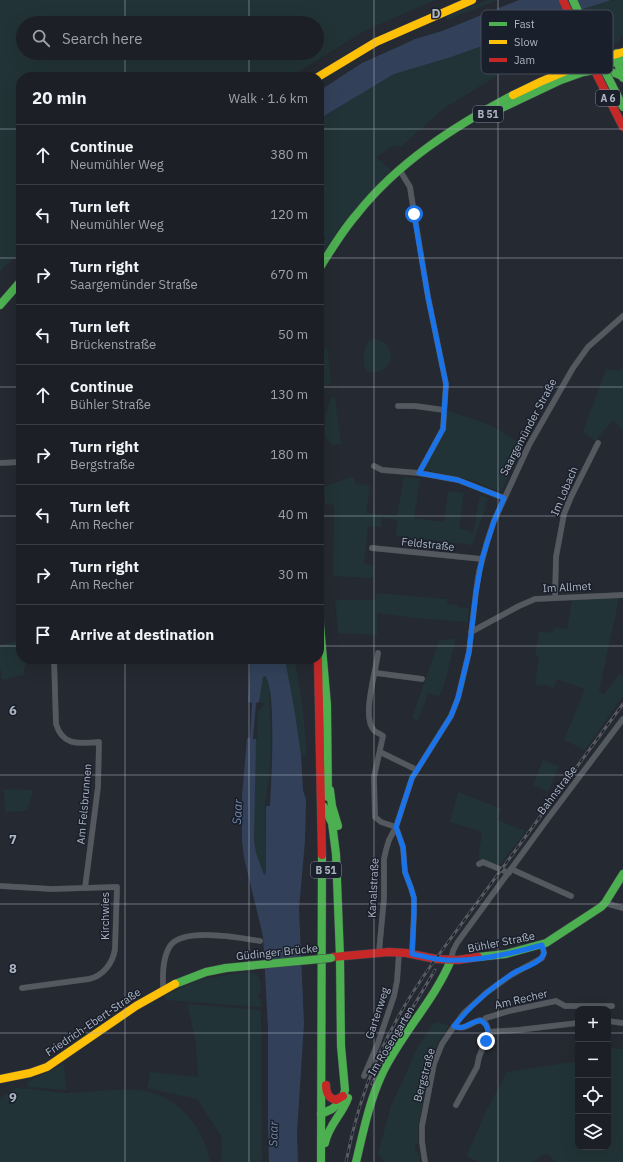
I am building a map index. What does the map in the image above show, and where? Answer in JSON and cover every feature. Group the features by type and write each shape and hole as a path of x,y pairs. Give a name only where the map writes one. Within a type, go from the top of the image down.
{"main road":[{"path":"324,73 376,42 472,0"},
{"name":"A 6","path":"562,0 567,10"},
{"name":"A 6","path":"573,0 578,10"},
{"path":"621,59 623,77"},
{"path":"613,71 623,77"},
{"name":"B 51","path":"324,261 351,221 400,171 461,123 493,104 557,74"},
{"name":"B 51","path":"400,171 474,122 547,86 579,74"},
{"name":"A 6","path":"596,74 623,127"},
{"name":"A 6","path":"608,74 623,107"},
{"path":"0,305 16,287"},
{"name":"B 51","path":"323,926 326,905 328,782 324,661"},
{"name":"B 51","path":"318,664 322,795 323,926 321,1162"},
{"path":"328,782 332,806 338,824 336,854"},
{"path":"321,1114 339,1104 344,1095 345,1081 341,1046 340,957 336,854 334,830 332,823 325,812 322,795"},
{"name":"Bühler Straße","path":"399,952 451,960 506,954 542,945 551,941 592,913 605,902 623,874"},
{"name":"Güdinger Brücke","path":"163,989 193,976 226,968 379,952 399,952"},
{"name":"Im Rosengarten","path":"356,1162 370,1106 382,1074 412,1024 444,977 451,960"},
{"name":"Friedrich-Ebert-Straße","path":"0,1078 33,1072 55,1062 163,989"},
{"path":"322,1007 326,1017 326,1092 328,1096 334,1100 340,1099 344,1095"},
{"name":"Friedrich-Ebert-Straße","path":"0,1075 11,1076"},
{"path":"325,1162 326,1134 348,1100 348,1090 345,1081"}],"street":[{"path":"400,171 410,187 428,297 446,384 442,432 419,473"},
{"name":"Saargemünder Straße","path":"396,827 409,788 417,770 448,721 456,705 466,666 482,559 489,535 504,498 529,446 582,354 594,341 623,316"},
{"path":"398,406 415,406 444,410"},
{"name":"Im Lobach","path":"555,598 556,557 564,514 598,443"},
{"path":"0,463 16,462"},
{"path":"374,466 382,470 419,473 458,480 504,498"},
{"name":"Feldstraße","path":"372,548 482,559"},
{"name":"Im Allmet","path":"471,632 531,600 540,598 623,595"},
{"path":"378,653 376,672 368,707 374,732 383,736 374,777 375,817 381,822 396,827 403,847 405,872 414,898 412,954"},
{"name":"Am Felsbrunnen","path":"54,664 56,724 60,733 66,739 74,742 99,742 98,786 85,888"},
{"path":"376,672 422,679"},
{"name":"Bahnstraße","path":"451,960 454,947 549,816 623,719"},
{"path":"380,752 417,770"},
{"name":"Kanalstraße","path":"379,952 384,898 385,855 389,840 396,827"},
{"path":"479,864 483,862 510,871 571,896"},
{"name":"Kirchwies","path":"0,886 52,889 117,887 114,955 100,974 93,978 22,988"},
{"path":"605,902 623,908"},
{"path":"163,989 166,956 172,943 180,938 224,936 260,942"},
{"name":"Bergstraße","path":"425,1162 421,1133 436,1057 442,1044 454,1026 468,1010 492,988 518,971 540,960 544,953 542,945"},
{"name":"Gartenweg","path":"364,1076 378,1044 396,990 399,952"},
{"name":"Am Recher","path":"454,1026 462,1028 478,1020 482,1021 486,1018 516,1009 556,1001 565,1006 612,1006"},
{"name":"Am Recher","path":"482,1021 486,1024 488,1032"},
{"path":"611,1021 623,1023"},
{"path":"456,1105 477,1067 488,1032 575,1023"}],"shaded area":[{"path":"0,0 435,0 362,32 324,56 324,16 16,16 16,60 317,60 298,72 16,72 16,257 0,271"},
{"path":"487,0 498,0 447,20 446,16"},
{"path":"623,0 623,35 617,43 613,44 613,10 585,9 608,1"},
{"path":"481,45 481,74 500,74 443,109 401,147 394,145 376,157 392,171 352,213 324,250 324,240 326,238 324,236 324,116 394,74"},
{"path":"374,339 385,343 389,349 391,360 381,371 372,372 368,371 365,367 364,356 367,344"},
{"path":"327,347 331,382 324,388 324,350"},
{"path":"623,368 623,430 613,420 596,441 583,432 606,369 619,371"},
{"path":"332,398 335,398 341,444 336,445 330,442 325,431 326,416"},
{"path":"446,410 490,425 523,445 501,492 467,479 434,472 431,470 429,472 426,469 426,463 444,431"},
{"path":"404,477 420,479 414,518 444,522 448,491 464,493 459,529 470,531 473,534 480,495 488,498 484,506 486,507 472,545 396,536 397,520 382,518 381,527 368,526 364,564 375,566 373,578 333,576 334,505 325,504 324,487 348,478 354,478 355,483 370,486 366,513 397,516"},
{"path":"376,593 447,599 447,604 469,608 468,622 415,618 377,613 377,635 339,633 335,600 376,600"},
{"path":"619,598 599,691 604,695 619,674 623,677 623,696 585,750 564,740 585,689 557,679 554,688 542,684 541,686 535,685 539,656 535,655 539,631 553,633 555,627 567,629 572,600"},
{"path":"456,638 445,681 439,697 428,693 418,721 412,718 439,641"},
{"path":"16,641 16,664 26,664 23,675 2,680 0,645"},
{"path":"286,664 295,664 297,671 307,755 301,755"},
{"path":"265,676 268,678 271,692 269,693 271,737 270,771 265,802 266,873 264,875 259,864 255,848 253,810 256,739 258,739 258,712 265,703 259,702 263,677"},
{"path":"543,760 559,766 548,792 533,785"},
{"path":"4,789 33,790 27,811 5,812"},
{"path":"458,792 502,809 497,820 526,831 499,866 478,858 482,832 450,822"},
{"path":"243,972 257,974 260,979 261,993 258,994 258,998 261,998 261,1007 165,1000 165,995 199,980"},
{"path":"187,1004 261,1010 262,1162 221,1162 221,1136 197,1099 147,1088 150,1072 198,1077 196,1042"},
{"path":"439,1022 449,1026 438,1042 431,1061 418,1128 418,1143 415,1145 415,1149 420,1156 420,1162 385,1162 378,1154 391,1106 417,1048 434,1023"},
{"path":"611,1048 623,1049 623,1162 556,1162 546,1153 533,1162 479,1162 466,1156 484,1115 507,1072 575,1061 575,1150 611,1150"},
{"path":"64,1063 66,1090 28,1087 27,1082"},
{"path":"16,1088 64,1093 138,1090 152,1093 176,1105 186,1114 201,1136 210,1162 0,1162 0,1098"}],"water":[{"path":"519,0 611,0 581,10 494,10"},
{"path":"481,15 481,46 394,74 324,116 324,88 362,63 415,39 442,31"},
{"name":"Saar","path":"250,664 286,664 295,713 301,755 303,790 306,800 305,841 299,909 304,1024 297,1133 298,1162 269,1162 268,1029 263,936 244,858 242,840 242,796 247,738 250,738 252,703 248,702","holes":["265,676 269,684 271,698 272,759 270,806 266,806 266,873 264,875 256,853 254,839 256,739 253,739 256,703 259,702 263,677"]}],"railway":[{"path":"346,1162 359,1107 368,1082 389,1034 416,987 623,704"},
{"path":"372,1084 391,1044 435,970"}],"traffic: fast":[{"path":"573,0 577,10"},
{"path":"617,53 617,61 623,78"},
{"path":"613,63 623,60"},
{"path":"613,72 622,76"},
{"path":"487,115 561,80 578,74"},
{"path":"606,74 623,107"},
{"path":"324,261 352,220 373,195 409,162 470,119 513,95"},
{"path":"0,305 16,287"},
{"path":"323,664 327,705 328,797"},
{"path":"330,790 332,806 338,826"},
{"path":"321,1114 332,1109 342,1101 345,1090 341,1046 340,957 336,854 332,823 324,807"},
{"path":"321,1162 322,855"},
{"path":"478,957 506,954 546,943 601,907 623,874"},
{"path":"226,968 331,958"},
{"path":"356,1162 370,1107 382,1074 398,1045 427,1004 451,960"},
{"path":"175,984 206,972 226,968"},
{"path":"325,1143 329,1130 348,1098"}],"traffic: slow":[{"path":"324,73 376,42 472,0"},
{"path":"613,55 623,52"},
{"path":"513,95 558,74"},
{"path":"0,1079 30,1073 47,1067 136,1006 175,984"}],"traffic: jam":[{"path":"563,0 567,10"},
{"path":"596,74 623,127"},
{"path":"318,664 322,855"},
{"path":"333,957 389,952 406,953 436,959 458,960 478,957"},
{"path":"326,1085 327,1093 331,1098 336,1100 343,1096"}],"route":[{"path":"414,214 428,297 446,384 443,429 419,473 458,480 504,498 494,521 482,559 476,592 469,652 458,698 445,727 412,778 396,827 403,847 405,872 414,898 412,954 446,960 458,960 506,954 542,945 544,953 540,960 518,971 492,988 464,1013 454,1026 462,1028 478,1020 485,1022 488,1029 486,1041"}]}
